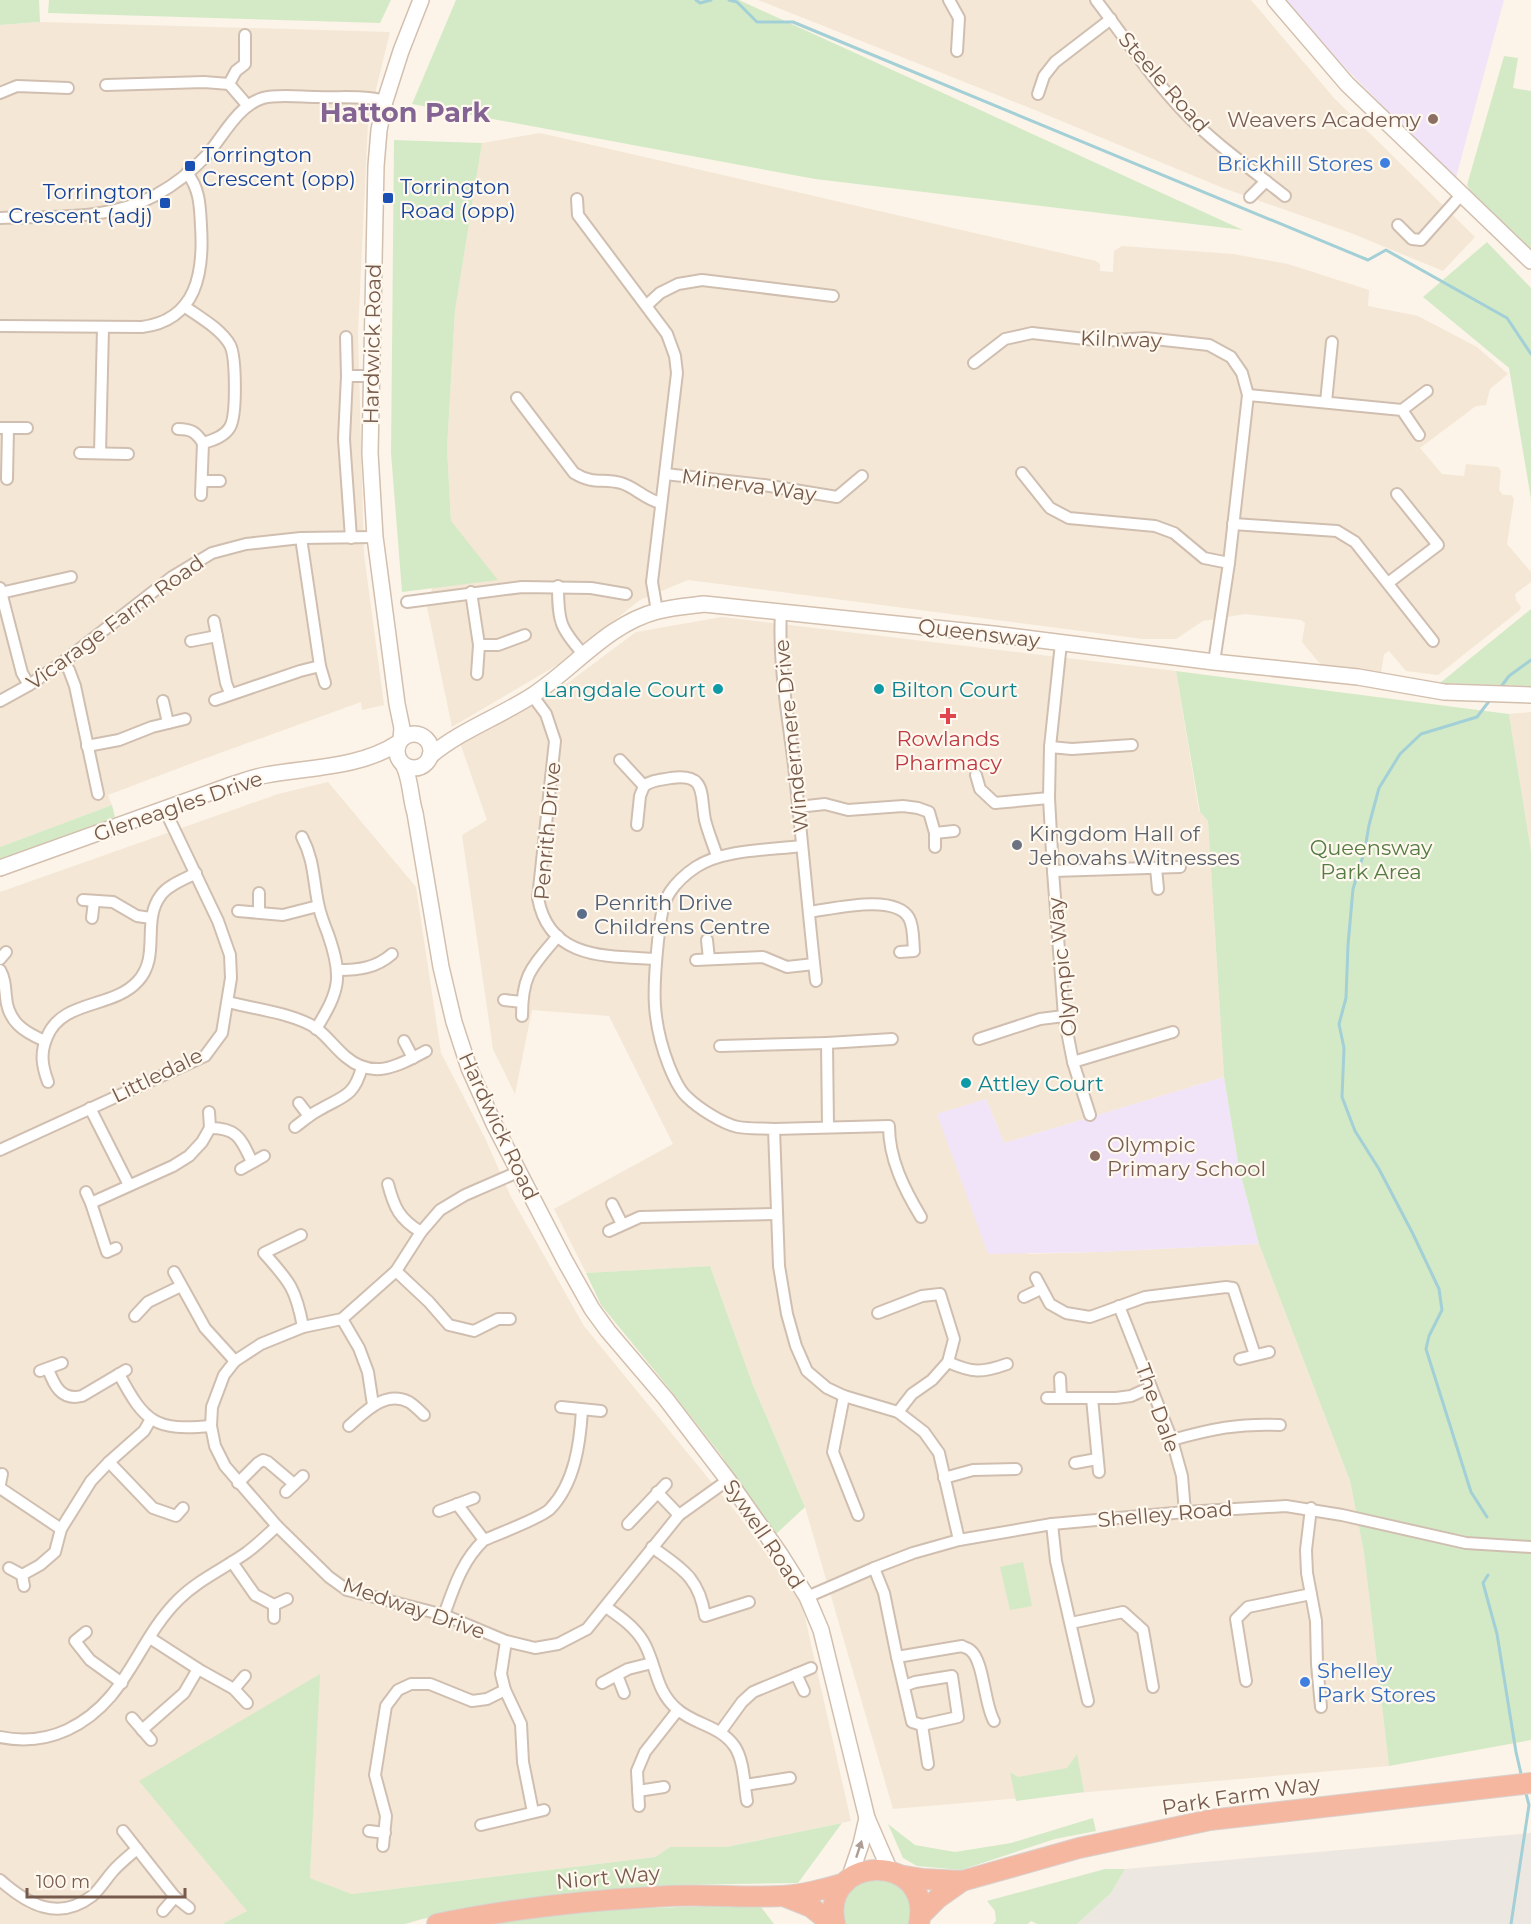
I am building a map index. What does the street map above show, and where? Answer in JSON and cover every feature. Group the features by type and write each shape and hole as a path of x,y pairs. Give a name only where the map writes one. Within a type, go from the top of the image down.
{"highway":[{"name":"Park Farm Way","path":"920,1920 938,1898 962,1881 1079,1848 1210,1820 1531,1784"},
{"name":"Park Farm Way","path":"847,1881 864,1871 873,1869 962,1881"},
{"path":"895,1873 909,1882 916,1892 920,1904 920,1920"},
{"path":"834,1924 834,1904 838,1893 847,1881"},
{"name":"Niort Way","path":"437,1924 495,1912 606,1899 672,1896 784,1896 817,1891 847,1881"},
{"name":"Niort Way","path":"784,1896 811,1907 834,1924"}],"street":[{"name":"Hardwick Road","path":"399,741 402,728 375,537 370,453 376,166 379,130 385,101 421,0"},
{"path":"949,0 959,18 957,51"},
{"name":"Steele Road","path":"1096,0 1155,79 1185,113 1208,135 1285,196"},
{"path":"1275,0 1347,84 1531,261"},
{"path":"1038,94 1044,76 1055,62 1111,19"},
{"path":"229,84 236,71 245,64 245,35"},
{"path":"106,86 204,82 229,84 248,106"},
{"path":"0,93 17,86 68,88"},
{"path":"0,218 97,214 119,209 156,195 206,156 232,121 248,106 264,98 353,98 385,101"},
{"path":"0,326 103,328 150,326 172,316 184,306 193,293 200,275 202,233 200,202 194,182 187,173"},
{"path":"1250,197 1266,181"},
{"path":"1398,225 1412,239 1421,240 1462,194"},
{"name":"Minerva Way","path":"577,199 578,215 667,334 675,356 676,373 652,582 657,611"},
{"path":"647,305 660,293 678,284 702,280 833,296"},
{"path":"184,306 224,337 233,353 235,415 231,426 215,440 203,443"},
{"path":"100,453 103,328"},
{"name":"Kilnway","path":"974,363 1005,339 1032,333 1103,341 1145,338 1209,345 1231,357 1242,373 1248,395 1229,563 1214,662"},
{"path":"346,337 352,350 347,376 344,439 351,538"},
{"path":"1326,402 1332,342"},
{"path":"347,376 370,376"},
{"path":"1248,395 1402,410 1427,391"},
{"name":"Minerva Way","path":"517,398 574,473 586,480 622,483 651,501 661,503"},
{"path":"1402,410 1419,435"},
{"path":"7,479 4,428 27,428"},
{"path":"178,429 187,429 197,433 203,443 201,495"},
{"path":"80,453 128,454"},
{"path":"1022,473 1050,508 1069,518 1155,526 1174,533 1204,558 1229,563"},
{"name":"Minerva Way","path":"665,474 764,485 837,497 862,476"},
{"path":"202,481 220,481"},
{"path":"1388,583 1438,545 1397,494"},
{"path":"1233,524 1337,531 1354,542 1433,641"},
{"name":"Vicarage Farm Road","path":"0,701 63,663 172,577 212,553 246,544 301,538 375,537"},
{"path":"301,538 320,666 326,683"},
{"path":"29,685 22,673 1,591 71,577"},
{"path":"558,586 558,615 566,635 584,655"},
{"path":"407,602 522,587 591,588 626,594"},
{"path":"471,592 479,645 477,674"},
{"name":"Queensway","path":"428,760 461,733 502,714 559,677 608,636 631,622 657,611 704,604 1358,677 1444,692 1531,695"},
{"name":"Windermere Drive","path":"781,611 780,638 783,677 802,846 717,856 692,869 670,892 660,926 656,959 654,1004 660,1043 673,1076 686,1096 708,1113 736,1126 774,1129 889,1125 892,1153 910,1199 921,1217"},
{"path":"214,621 230,693"},
{"path":"479,645 498,645 525,635"},
{"path":"191,641 218,636"},
{"name":"Olympic Way","path":"1061,643 1050,747 1049,798 1053,871 1064,1016 1074,1062 1090,1115"},
{"path":"63,663 69,670 75,686 98,794"},
{"path":"215,700 230,693 320,666"},
{"name":"Hardwick Road","path":"397,693 423,736"},
{"name":"Penrith Drive","path":"532,695 546,714 555,741 538,898 547,924 567,945 579,951 608,956 656,959"},
{"path":"163,701 168,723"},
{"path":"87,746 119,740 152,726 185,719"},
{"name":"Queensway","path":"423,736 461,733"},
{"path":"409,734 423,736 430,745 428,760 414,769 402,764 396,753 399,741 409,734"},
{"name":"Gleneagles Drive","path":"0,868 164,808 264,776 360,759 387,750 399,741"},
{"path":"1050,747 1072,749 1132,745"},
{"name":"Gleneagles Drive","path":"360,759 389,759 402,764"},
{"name":"Hardwick Road","path":"415,813 428,760"},
{"path":"620,760 644,786"},
{"name":"Hardwick Road","path":"402,764 408,775 410,800 415,813 441,967 454,1022 470,1068 494,1124 580,1290"},
{"path":"976,775 980,789 995,803 1049,798"},
{"path":"638,825 640,795 644,786 658,780 683,776 691,778 703,793 705,819 717,856"},
{"path":"798,807 825,804 848,810 903,806 918,808 929,812 935,833 935,847"},
{"name":"Littledale","path":"0,1150 205,1056 222,1034 231,978 230,955 225,936 164,808"},
{"path":"935,833 954,831"},
{"path":"302,837 311,854 318,906 338,970 336,991 316,1029"},
{"path":"802,846 816,981"},
{"name":"Olympic Way","path":"1053,871 1180,867"},
{"path":"1156,868 1158,889"},
{"path":"48,1082 42,1056 51,1028 62,1017 76,1010 112,999 126,992 136,983 144,974 149,962 151,918 154,906 162,893 196,873"},
{"path":"259,893 259,912"},
{"path":"93,918 88,901 113,902 136,916 151,918"},
{"path":"809,912 879,903 899,908 909,918 914,951 900,952"},
{"path":"238,911 283,915 318,906"},
{"path":"522,1016 522,1002 528,973 558,936"},
{"path":"707,940 709,959"},
{"path":"338,970 362,969 382,963 392,954"},
{"path":"696,960 763,957 787,967 814,964"},
{"path":"0,970 5,978 7,1006 12,1020 27,1034 45,1041"},
{"path":"504,1000 522,1002"},
{"path":"228,1002 300,1020 316,1029 346,1058 362,1067 378,1070 396,1067 426,1051"},
{"path":"979,1039 1040,1019 1064,1016"},
{"name":"Olympic Way","path":"1074,1062 1173,1032"},
{"path":"720,1046 892,1039"},
{"path":"404,1041 413,1058"},
{"path":"827,1043 828,1127"},
{"path":"295,1127 309,1116 352,1092 358,1082 362,1067"},
{"path":"299,1103 309,1116"},
{"path":"90,1108 129,1185"},
{"path":"91,1203 173,1166 189,1156 202,1142 210,1128 209,1112"},
{"path":"210,1128 224,1128 236,1133 252,1162"},
{"path":"774,1129 779,1266 787,1314 796,1346 807,1371 827,1388 844,1396 898,1412 924,1432 939,1453 959,1540"},
{"path":"241,1169 264,1156"},
{"path":"373,1405 368,1372 359,1348 342,1319 396,1271 421,1232 440,1210 465,1195 518,1172"},
{"path":"388,1184 393,1204 405,1223 421,1232"},
{"path":"86,1192 106,1252 116,1248"},
{"path":"612,1204 622,1224"},
{"path":"609,1232 640,1217 776,1214"},
{"path":"301,1235 264,1253 288,1280 298,1300 303,1327"},
{"path":"396,1271 449,1325 474,1331 498,1319 510,1319"},
{"path":"174,1272 205,1328 235,1361"},
{"path":"1233,1288 1240,1277"},
{"path":"1036,1278 1050,1304 1066,1313 1090,1317 1145,1297 1233,1288"},
{"path":"135,1316 148,1302 181,1287"},
{"path":"1233,1288 1255,1355"},
{"path":"1024,1297 1041,1289"},
{"name":"Sywell Road","path":"580,1290 608,1331 666,1399 728,1480 807,1597 821,1630 867,1818 895,1873"},
{"path":"878,1313 922,1296 940,1294 954,1339 948,1362 932,1380 912,1395 898,1412"},
{"name":"The Dale","path":"1119,1306 1172,1440 1182,1476 1185,1512"},
{"name":"Medway Drive","path":"342,1319 303,1327 247,1351 224,1375 212,1407 211,1426 214,1446 238,1483 328,1577 347,1590 444,1615 506,1641 535,1648 558,1644 586,1629 606,1607 652,1546 680,1515 728,1480"},
{"path":"1240,1359 1269,1352"},
{"path":"948,1362 966,1370 990,1370 1007,1364"},
{"path":"62,1363 44,1370 57,1390 64,1395 75,1398 82,1396 123,1372 131,1396 151,1419 180,1429 211,1426"},
{"path":"1060,1377 1061,1398"},
{"path":"1047,1398 1116,1398 1131,1396 1151,1387"},
{"path":"844,1396 833,1452 858,1515"},
{"path":"1092,1398 1099,1472"},
{"path":"349,1426 373,1405 392,1399 408,1402 424,1415"},
{"path":"561,1407 601,1412"},
{"path":"444,1615 460,1571 483,1540 549,1510 566,1487 575,1463 582,1410"},
{"path":"9,1568 23,1580 55,1552 61,1529 91,1481 144,1431 151,1419"},
{"path":"1172,1440 1216,1428 1254,1424 1280,1425"},
{"path":"1075,1463 1097,1459"},
{"path":"238,1483 263,1460 268,1462 290,1488 303,1476"},
{"path":"109,1462 153,1508 176,1516 183,1508"},
{"path":"944,1478 974,1470 1016,1469"},
{"path":"1,1482 61,1529"},
{"path":"628,1524 662,1488 680,1515"},
{"path":"439,1511 474,1498"},
{"path":"458,1504 483,1540"},
{"name":"Shelley Road","path":"807,1597 913,1553 959,1540 1052,1524 1185,1512 1286,1506 1311,1508 1456,1541 1531,1546"},
{"path":"1311,1508 1306,1550 1307,1573 1316,1621 1321,1707"},
{"path":"1052,1524 1056,1561 1088,1701"},
{"path":"0,1737 15,1740 38,1740 85,1721 122,1683 150,1638 177,1602 208,1576 246,1553 277,1526"},
{"path":"652,1546 694,1581 703,1603 705,1616 749,1602"},
{"path":"232,1562 255,1595 274,1605"},
{"path":"874,1568 884,1593 897,1657 912,1722 922,1725 958,1717 952,1677 915,1682 904,1686"},
{"path":"1246,1681 1236,1619 1248,1607 1311,1594"},
{"path":"274,1605 287,1599"},
{"path":"274,1605 274,1618"},
{"path":"606,1607 635,1629 644,1642 657,1680 678,1710 721,1731 736,1748 747,1801"},
{"path":"1071,1623 1123,1612 1143,1629 1153,1687"},
{"path":"86,1632 75,1641 90,1660 122,1683"},
{"path":"150,1638 234,1689 247,1703"},
{"path":"482,1825 538,1811 523,1762 520,1724 505,1690 501,1674 506,1641"},
{"path":"897,1657 962,1646 970,1650 978,1659 989,1712 994,1721"},
{"path":"602,1683 628,1669 652,1663"},
{"path":"721,1731 742,1702 753,1692 811,1668"},
{"path":"142,1730 184,1693 198,1669"},
{"path":"796,1674 804,1691"},
{"path":"234,1689 245,1676"},
{"path":"617,1676 624,1693"},
{"path":"383,1846 386,1816 375,1775 386,1706 398,1690 411,1684 430,1684 472,1701 487,1699 505,1690"},
{"path":"639,1806 637,1771 645,1752 678,1710"},
{"path":"132,1718 151,1740"},
{"path":"922,1725 928,1764"},
{"path":"745,1785 790,1778"},
{"path":"638,1791 664,1787"},
{"name":"Sywell Road","path":"847,1881 861,1844 867,1818"},
{"path":"123,1831 175,1898 189,1908"},
{"path":"369,1831 385,1833"},
{"path":"0,1880 18,1896 39,1906 57,1909 74,1905 92,1895 137,1849"},
{"path":"163,1911 175,1898"}],"shaded area":[{"path":"758,0 1251,0 1334,98 1475,237 1443,271 1351,233 1223,188 1030,108"},
{"name":"Weavers Academy","path":"1284,0 1504,0 1455,181 1335,57"},
{"path":"40,22 390,32 368,122 358,333 364,554 384,705 362,710 361,702 195,762 108,795 112,805 0,847 0,25"},
{"path":"540,133 1096,261 1100,264 1100,271 1113,272 1114,251 1122,246 1233,254 1288,264 1369,290 1368,306 1418,316 1477,347 1508,374 1490,389 1486,405 1476,406 1420,448 1442,474 1464,476 1466,464 1498,467 1501,471 1499,490 1503,495 1511,495 1514,499 1507,544 1531,572 1531,582 1515,594 1521,607 1520,610 1438,675 1406,671 1389,651 1384,654 1381,673 1321,665 1302,642 1305,623 1301,620 1245,614 1203,621 1176,639 1143,639 688,580 640,600 559,664 452,727 427,607 451,521 447,448 455,311 482,143"},
{"path":"722,617 1176,671 1199,811 1208,821 1224,1077 1004,1143 986,1099 938,1114 1028,1254 1259,1244 1350,1481 1364,1553 1389,1766 893,1809 805,1507 753,1385 710,1266 586,1273 554,1209 673,1144 609,1016 532,1010 515,1094 493,1049 462,835 487,820 459,740 557,691 636,632"},
{"path":"1531,712 1531,851 1509,714"},
{"path":"328,782 416,887 441,1053 485,1138 511,1197 584,1326 739,1516 802,1604 851,1821 726,1847 670,1847 655,1857 352,1894 310,1878 319,1674 247,1911 222,1924 0,1924 0,892 278,794"},
{"name":"Olympic Primary School","path":"1224,1077 1239,1168 1259,1244 1099,1252 988,1254 937,1114 986,1099 1004,1143"},
{"path":"1531,1833 1531,1924 1077,1924 1111,1893 1125,1869"}],"green space":[{"path":"0,0 39,0 40,22 0,25"},
{"path":"49,0 391,0 380,23 48,13"},
{"path":"456,0 739,0 1243,230 815,179 412,104"},
{"path":"1504,56 1518,58 1513,88 1531,91 1531,253 1474,197 1467,185"},
{"path":"394,140 482,143 455,311 447,448 451,521 498,580 402,592 391,453"},
{"path":"1487,242 1531,288 1531,499 1509,368 1423,297"},
{"path":"1531,609 1531,686 1440,683"},
{"name":"Queensway Park Area","path":"1176,671 1509,714 1531,851 1531,1740 1389,1766 1364,1553 1350,1481 1259,1244 1239,1168 1224,1077 1208,821 1200,812"},
{"path":"112,805 115,817 0,860 0,847"},
{"path":"710,1266 753,1385 805,1507 775,1535 721,1455 601,1305 586,1273"},
{"path":"1023,1562 1032,1606 1010,1610 1000,1567"},
{"path":"320,1674 310,1878 352,1894 655,1857 670,1847 726,1847 842,1823 798,1883 673,1885 545,1897 405,1924 222,1924 247,1911 139,1781"},
{"path":"1077,1754 1084,1792 1016,1801 1010,1772 1018,1777 1067,1768"},
{"path":"1093,1818 1096,1831 1055,1839 961,1870 917,1866 903,1858 888,1824 915,1845 955,1852 1011,1843"},
{"path":"1105,1869 1125,1869 1111,1893 1077,1924 1037,1924 1031,1921 1028,1924 993,1924 996,1921 995,1911 987,1901"},
{"path":"890,1877 909,1893 913,1924 841,1924 841,1902 855,1882"},
{"path":"761,1907 774,1924 488,1924 578,1910"}],"waterway":[{"path":"696,0 700,3 711,0"},
{"path":"729,0 737,2 757,22 793,22 1368,260 1386,250 1507,318 1531,354"},
{"path":"1500,688 1509,676 1531,660"},
{"path":"1487,1517 1471,1492 1426,1349 1429,1336 1442,1310 1439,1289 1379,1169 1355,1131 1342,1097 1344,1048 1339,1024 1346,998 1353,889 1379,788 1400,754 1421,734 1477,717 1490,700"},
{"path":"1488,1575 1483,1583 1497,1634 1522,1778"},
{"path":"1511,1924 1529,1805 1525,1790"}],"place":[{"name":"Weavers Academy","path":"1433,119"},
{"name":"Brickhill Stores","path":"1385,163"},
{"name":"Torrington Crescent (opp)","path":"190,166"},
{"name":"Torrington Road (opp)","path":"388,198"},
{"name":"Torrington Crescent (adj)","path":"165,203"},
{"name":"Langdale Court","path":"718,689"},
{"name":"Bilton Court","path":"879,689"},
{"name":"Rowlands Pharmacy","path":"948,716"},
{"name":"Kingdom Hall of Jehovahs Witnesses","path":"1017,845"},
{"name":"Penrith Drive Childrens Centre","path":"582,914"},
{"name":"Attley Court","path":"966,1083"},
{"name":"Olympic Primary School","path":"1095,1156"},
{"name":"Shelley Park Stores","path":"1305,1682"}],"district":[{"name":"Hatton Park","path":"405,112"}]}
